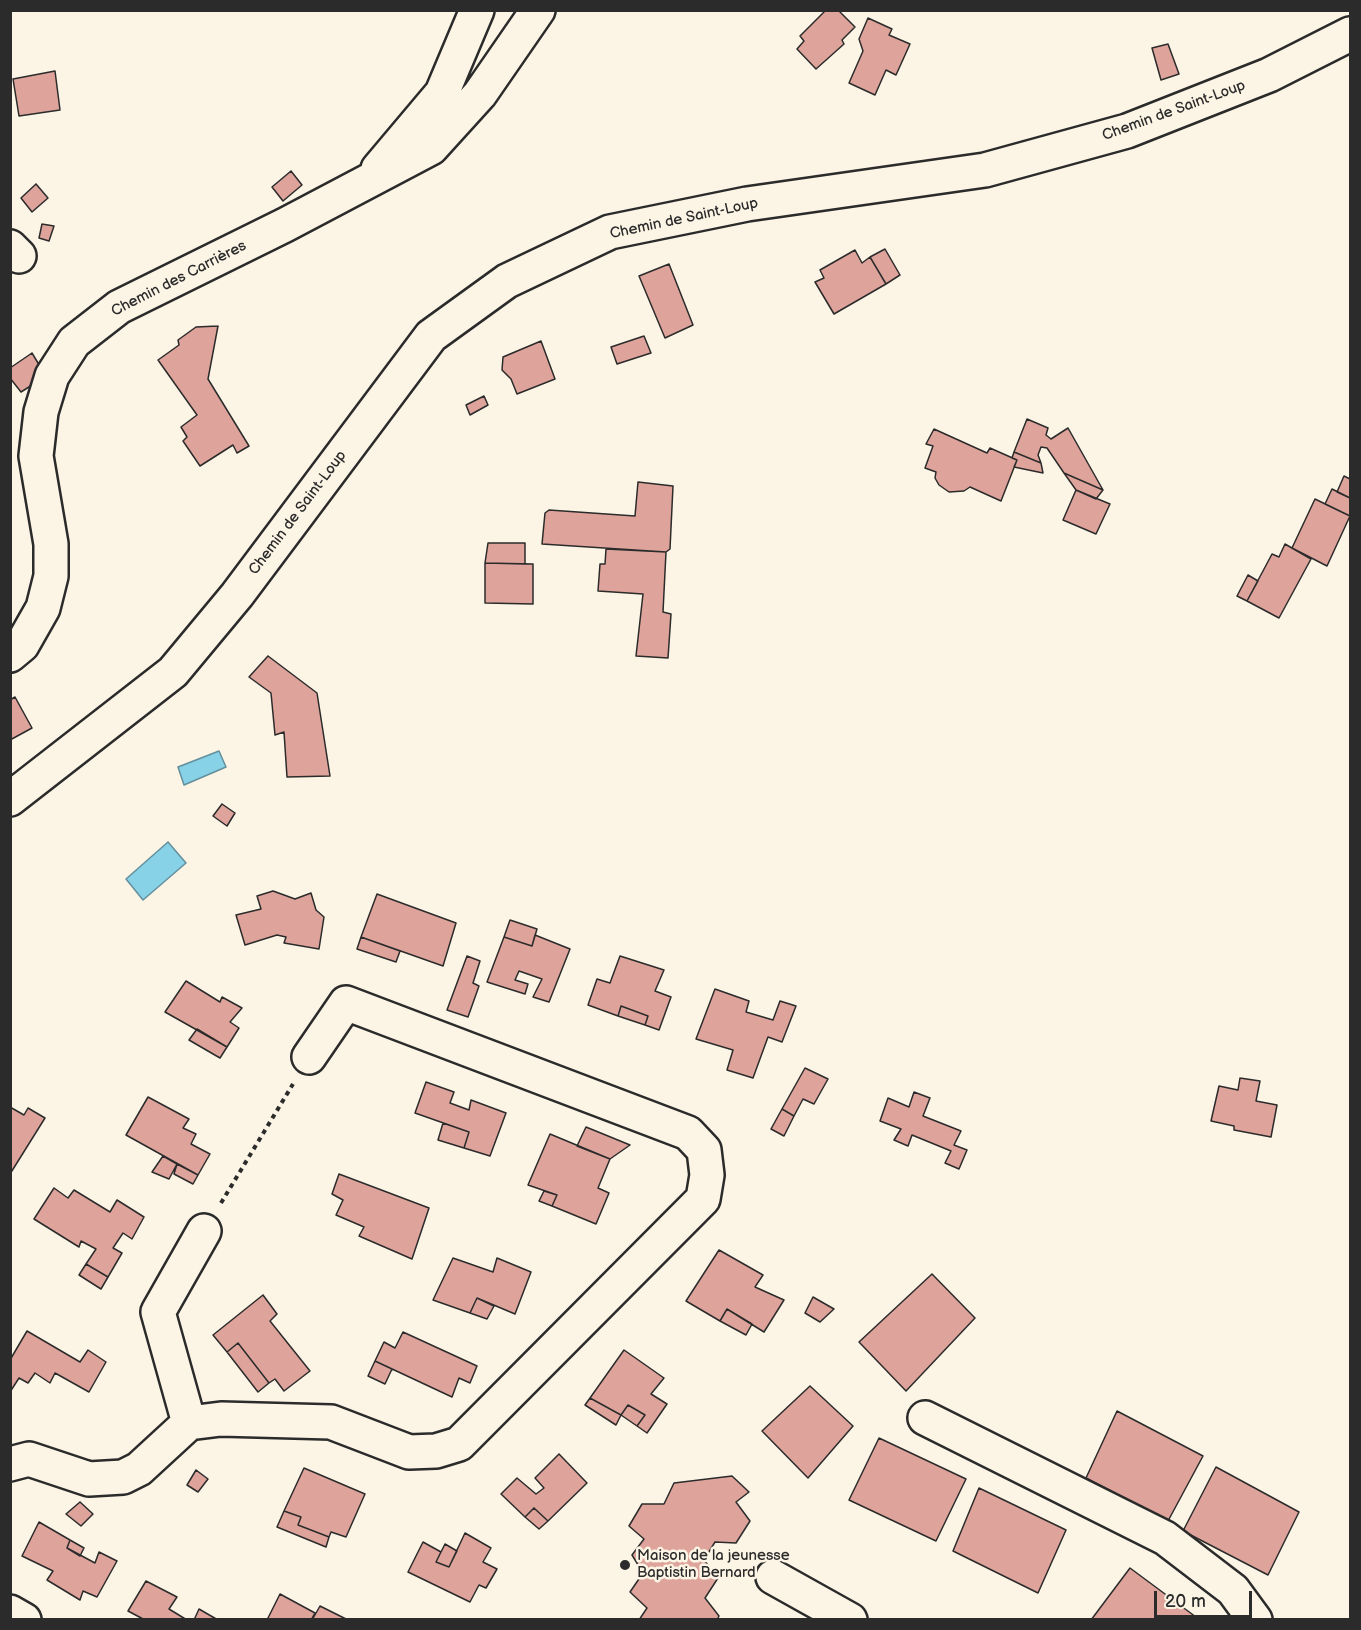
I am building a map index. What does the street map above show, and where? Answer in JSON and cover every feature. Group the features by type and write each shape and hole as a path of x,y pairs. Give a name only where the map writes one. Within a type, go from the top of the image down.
{"street":[{"path":"367,182 442,93 477,10"},
{"name":"Chemin des Carrières","path":"10,655 22,645 43,608 51,576 51,544 36,456 40,412 52,376 74,342 119,307 285,225 431,148 457,123 480,94 538,10"},
{"name":"Chemin de Saint-Loup","path":"10,799 173,672 237,595 431,336 507,281 610,232 747,204 985,170 1127,131 1269,75 1350,34"},
{"path":"10,1464 29,1459 89,1479 123,1477 139,1469 189,1423 221,1419 331,1422 409,1452 436,1451 459,1444 703,1200 706,1175 704,1150 688,1132 346,1003 309,1058"},
{"path":"189,1423 159,1312 204,1231"},
{"path":"925,1418 1165,1538 1233,1590 1255,1620"},
{"path":"773,1577 850,1620"},
{"path":"10,1612 24,1620"}],"path":[{"path":"204,1231 309,1058"}],"water":[{"path":"219,751 226,767 184,785 178,767"},
{"path":"168,842 186,863 143,900 126,879"}],"building":[{"path":"826,10 838,10 855,27 842,40 844,44 816,69 797,49 804,41 800,36"},
{"path":"868,18 892,29 889,35 910,44 896,75 886,70 875,95 849,83 863,51 859,39"},
{"path":"1168,44 1179,74 1161,80 1152,48"},
{"path":"55,71 60,110 19,116 13,79"},
{"path":"291,171 302,185 283,201 272,187"},
{"path":"36,184 48,198 32,212 21,198"},
{"path":"42,224 54,226 49,241 39,238"},
{"path":"885,249 900,275 886,284 870,257"},
{"path":"855,250 862,263 870,257 886,284 834,314 815,282 824,278 820,270"},
{"path":"669,264 693,325 665,338 639,276"},
{"path":"218,326 208,379 249,446 237,453 233,445 200,466 183,441 187,437 181,427 197,415 158,360 179,345 178,340 196,327"},
{"path":"644,336 651,353 617,364 611,347"},
{"path":"541,341 555,379 517,394 511,379 502,370 503,357"},
{"path":"32,353 41,368 35,372 40,380 21,392 10,378 10,368"},
{"path":"484,396 488,405 470,415 466,405"},
{"path":"1027,419 1048,428 1046,435 1051,439 1068,428 1103,490 1064,473 1047,448 1041,447 1038,455 1041,463 1014,452"},
{"path":"934,429 987,453 990,448 1017,460 1001,501 970,487 964,491 949,492 939,485 935,478 936,472 925,468 933,446 926,444"},
{"path":"1014,452 1041,463 1043,473 1014,467 1017,460 1012,458"},
{"path":"1064,473 1103,490 1096,499 1076,490"},
{"path":"1344,476 1350,479 1350,498 1337,492"},
{"path":"638,482 673,486 670,549 666,552 542,544 545,513 549,510 635,516"},
{"path":"1332,489 1350,498 1350,516 1325,504"},
{"path":"1076,490 1110,504 1096,534 1063,520"},
{"path":"1315,499 1350,516 1327,566 1292,548"},
{"path":"488,543 525,543 525,564 485,563"},
{"path":"1285,544 1311,559 1279,618 1247,601 1272,554 1279,557"},
{"path":"606,549 666,552 663,612 671,614 668,658 636,656 643,594 598,591 600,564 605,564"},
{"path":"485,563 533,564 533,604 485,603"},
{"path":"1248,575 1258,581 1247,601 1237,596"},
{"path":"268,656 317,693 330,776 287,777 284,732 275,735 271,693 249,677"},
{"path":"15,697 32,728 10,740 10,700"},
{"path":"222,804 235,813 227,826 213,816"},
{"path":"273,891 295,899 311,893 316,910 324,917 319,949 284,943 286,937 277,935 245,945 236,915 261,909 257,896"},
{"path":"377,894 456,923 443,966 361,937"},
{"path":"510,920 537,929 532,946 504,937"},
{"path":"535,935 570,949 549,1002 533,997 542,979 519,971 515,980 528,984 525,994 487,982 504,937 532,946"},
{"path":"361,937 400,951 396,962 357,949"},
{"path":"467,956 480,961 473,983 479,986 468,1017 447,1010"},
{"path":"620,956 664,970 655,991 671,997 659,1030 645,1025 648,1016 621,1006 618,1016 588,1005 597,979 610,983"},
{"path":"186,981 220,1002 222,997 242,1008 230,1022 239,1028 227,1047 165,1012"},
{"path":"715,989 749,1001 746,1012 773,1020 780,1001 796,1006 782,1042 768,1037 753,1078 727,1070 733,1050 696,1039"},
{"path":"621,1006 648,1016 645,1025 618,1016"},
{"path":"197,1029 227,1047 220,1058 189,1040"},
{"path":"805,1068 828,1079 814,1104 803,1099 794,1116 782,1109"},
{"path":"1240,1078 1260,1081 1256,1101 1277,1105 1271,1137 1234,1130 1234,1126 1211,1121 1219,1086 1238,1090"},
{"path":"426,1082 454,1092 450,1103 469,1110 471,1100 506,1113 490,1156 464,1148 469,1132 415,1113"},
{"path":"914,1092 930,1098 923,1116 961,1131 954,1145 967,1150 959,1169 945,1163 951,1151 912,1135 908,1146 894,1140 901,1129 880,1121 888,1098 909,1107"},
{"path":"148,1097 189,1119 183,1128 196,1134 191,1144 210,1154 198,1175 126,1135"},
{"path":"10,1107 24,1115 28,1108 45,1118 10,1174"},
{"path":"782,1109 794,1116 784,1136 771,1129"},
{"path":"443,1123 469,1132 464,1148 438,1140"},
{"path":"586,1127 630,1145 610,1159 577,1146"},
{"path":"550,1134 610,1159 598,1188 609,1193 596,1224 552,1206 557,1195 528,1185"},
{"path":"163,1156 177,1164 169,1179 152,1172"},
{"path":"177,1164 198,1175 193,1184 174,1174"},
{"path":"339,1174 429,1208 412,1259 359,1236 364,1227 336,1215 343,1200 332,1194"},
{"path":"54,1188 68,1198 74,1190 110,1212 117,1200 144,1217 132,1239 123,1233 113,1248 122,1253 108,1277 86,1264 96,1249 81,1241 79,1247 34,1219"},
{"path":"544,1191 557,1195 552,1206 539,1201"},
{"path":"719,1250 763,1275 755,1287 784,1300 764,1332 727,1309 720,1321 686,1301"},
{"path":"453,1258 493,1272 497,1258 531,1272 515,1314 477,1298 470,1313 433,1300"},
{"path":"86,1264 108,1277 101,1289 79,1275"},
{"path":"932,1274 975,1318 906,1391 859,1342"},
{"path":"263,1295 277,1314 270,1321 310,1371 284,1391 275,1379 269,1383 238,1343 227,1352 213,1335"},
{"path":"813,1297 834,1309 820,1322 805,1313"},
{"path":"477,1298 494,1306 487,1319 470,1313"},
{"path":"727,1309 752,1324 746,1335 720,1321"},
{"path":"27,1331 80,1362 88,1350 106,1362 89,1392 55,1373 50,1383 35,1373 28,1383 19,1378 10,1392 10,1360"},
{"path":"403,1332 477,1366 470,1383 459,1378 452,1397 375,1361 384,1342 395,1348"},
{"path":"238,1343 269,1383 258,1392 227,1352"},
{"path":"624,1350 664,1378 651,1394 667,1404 647,1433 637,1426 645,1415 628,1405 621,1415 590,1398"},
{"path":"375,1361 392,1369 385,1384 368,1376"},
{"path":"810,1386 853,1426 808,1478 762,1431"},
{"path":"590,1398 621,1415 616,1425 585,1405"},
{"path":"628,1405 645,1415 637,1426 621,1415"},
{"path":"1117,1411 1203,1456 1168,1521 1086,1478"},
{"path":"879,1438 966,1479 936,1541 849,1500"},
{"path":"559,1454 587,1483 548,1521 534,1508 525,1517 501,1494 517,1478 536,1494 544,1488 535,1478"},
{"path":"1216,1467 1299,1512 1268,1575 1183,1531"},
{"path":"304,1468 365,1494 346,1537 331,1532 329,1537 298,1525 301,1517 284,1511"},
{"path":"196,1470 208,1479 198,1492 187,1485"},
{"path":"732,1476 749,1492 736,1502 750,1521 736,1543 715,1542 704,1560 718,1578 705,1598 719,1616 717,1620 639,1620 647,1608 630,1592 643,1573 632,1555 644,1539 629,1526 642,1504 664,1504 674,1483"},
{"path":"979,1488 1066,1530 1038,1593 953,1551"},
{"path":"80,1502 93,1514 81,1526 66,1514"},
{"path":"534,1508 548,1521 539,1529 525,1517"},
{"path":"284,1511 301,1517 298,1525 329,1537 326,1547 277,1527"},
{"path":"39,1522 70,1540 67,1548 95,1563 99,1552 117,1561 97,1597 83,1591 80,1600 47,1580 53,1571 22,1556"},
{"path":"465,1533 491,1548 483,1562 497,1569 486,1588 479,1585 470,1602 408,1572 423,1542 441,1552 436,1562 449,1567"},
{"path":"70,1540 84,1548 80,1556 67,1548"},
{"path":"445,1544 457,1551 449,1567 436,1562"},
{"path":"1130,1568 1200,1620 1091,1620"},
{"path":"146,1581 177,1597 169,1609 187,1620 145,1620 128,1611"},
{"path":"280,1594 315,1613 311,1620 267,1620"},
{"path":"320,1606 346,1619 346,1620 312,1620"},
{"path":"199,1609 218,1620 194,1620"}],"place":[{"name":"Maison de la jeunesse Baptistin Bernard","path":"625,1565"}]}
